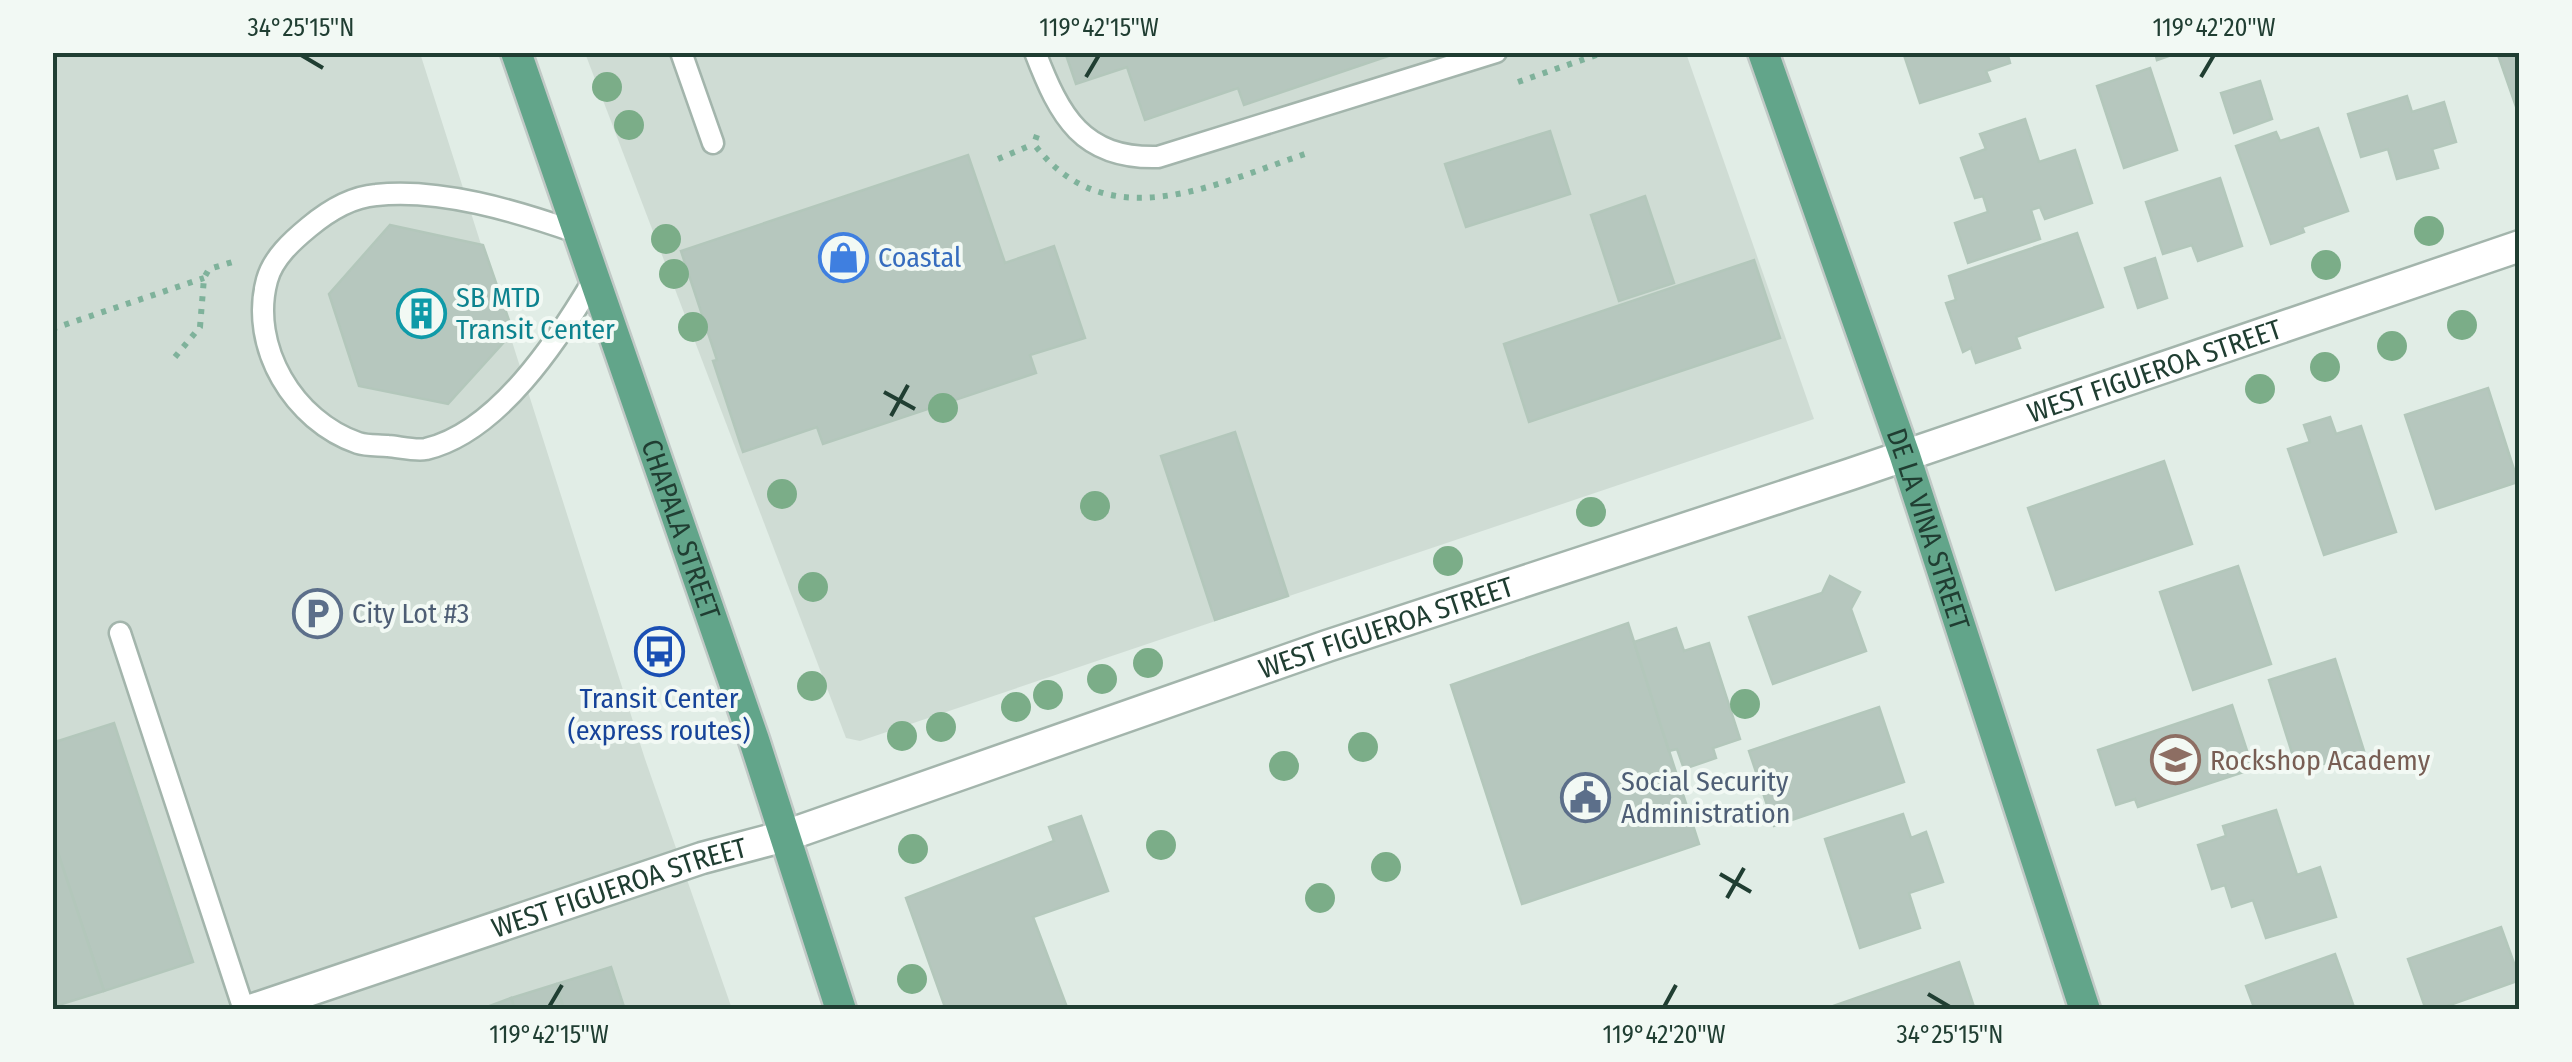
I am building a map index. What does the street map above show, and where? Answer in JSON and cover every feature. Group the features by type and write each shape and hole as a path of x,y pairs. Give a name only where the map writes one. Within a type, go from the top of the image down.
{"main road":[{"name":"CHAPALA STREET","path":"516,52 841,1010"},
{"name":"DE LA VINA STREET","path":"1763,52 1905,456 2085,1010"}],"street":[{"name":"WEST FIGUEROA STREET","path":"247,1010 702,858 785,836 1327,646 1905,456 2520,246"}],"lane":[{"path":"681,52 713,142"},
{"path":"1035,52 1064,117 1106,151 1132,158 1158,157 1496,52"},
{"path":"576,232 498,207 447,198 374,195 330,210 288,244 267,278 263,327 277,372 306,412 359,444 424,450 473,427 517,388 560,336 594,280"},
{"path":"120,633 247,1010"}],"path":[{"path":"998,158 1034,144"},
{"path":"175,356 200,327 204,278 209,268 236,261 267,278"},
{"path":"52,329 204,278"}],"shaded area":[{"path":"52,53 420,53 645,759 732,1009 53,1009"},
{"path":"585,53 1686,53 1814,419 860,741 846,738"}],"building":[{"path":"1065,52 1400,52 1244,105 1238,88 1145,120 1127,67 1076,84"},
{"path":"1903,52 2007,52 2010,63 1986,71 1990,81 1920,103"},
{"path":"2155,52 2180,52 2157,60"},
{"path":"2497,52 2520,52 2520,118"},
{"path":"2150,68 2177,150 2124,168 2097,86"},
{"path":"2260,81 2272,119 2234,133 2221,93"},
{"path":"2407,96 2412,112 2444,102 2456,142 2432,149 2438,168 2397,179 2388,149 2361,157 2348,114"},
{"path":"2025,119 2039,162 2075,150 2092,203 2045,219 2040,207 2031,210 2040,239 1968,263 1955,223 1988,212 1983,196 1975,198 1961,158 1986,149 1980,134"},
{"path":"2318,128 2348,211 2302,227 2304,232 2271,244 2236,146 2276,132 2280,141"},
{"path":"1550,131 1570,194 1466,227 1445,164"},
{"path":"968,155 1005,263 1054,246 1085,338 1030,355 1036,373 823,444 817,427 743,452 681,251"},
{"path":"2220,178 2242,246 2198,261 2192,245 2163,254 2146,202"},
{"path":"1645,196 1674,283 1619,301 1591,215"},
{"name":"SB MTD Transit Center","path":"390,225 483,245 513,332 448,404 359,386 329,294"},
{"path":"2077,233 2103,307 2016,337 2020,348 1976,363 1971,348 1963,352 1946,303 1956,300 1949,276"},
{"path":"2155,258 2167,298 2138,308 2125,268"},
{"path":"1754,260 1780,338 1529,422 1504,344"},
{"path":"2488,388 2518,482 2436,509 2405,415"},
{"path":"2330,417 2336,434 2361,426 2396,532 2324,555 2288,449 2310,442 2304,425"},
{"path":"1235,432 1288,596 1215,620 1161,456"},
{"path":"2164,461 2192,544 2056,590 2028,508"},
{"path":"2238,566 2271,664 2193,690 2160,592"},
{"path":"1830,576 1860,592 1851,609 1866,651 1773,684 1749,617 1822,593"},
{"name":"Social Security Administration","path":"1628,623 1699,844 1522,904 1451,685"},
{"path":"1676,628 1684,651 1709,643 1740,739 1713,748 1716,758 1684,769 1677,749 1669,751 1634,642"},
{"path":"2335,659 2364,751 2298,772 2269,680"},
{"name":"Rockshop Academy","path":"2232,705 2253,769 2138,807 2135,799 2116,805 2098,750"},
{"path":"1879,707 1904,782 1774,826 1749,751"},
{"path":"114,723 193,962 104,991 52,835 52,743"},
{"path":"2276,810 2297,875 2320,867 2336,917 2266,938 2253,900 2232,907 2225,885 2212,889 2198,845 2226,836 2223,826"},
{"path":"1903,814 1911,838 1926,832 1943,882 1909,893 1920,928 1860,948 1825,839"},
{"path":"1081,816 1108,891 1033,917 1068,1010 946,1010 906,898 1054,841 1049,827"},
{"path":"52,835 104,991 52,1007"},
{"path":"2501,927 2520,980 2436,1010 2426,1010 2408,959"},
{"path":"2335,954 2355,1010 2255,1010 2246,986"},
{"path":"1959,962 1975,1010 1822,1010"},
{"path":"611,967 625,1010 564,1010 556,984"},
{"path":"556,984 564,1010 515,1010 511,998"},
{"path":"511,998 515,1010 479,1010"}],"place":[{"name":"Coastal","path":"843,257"},
{"name":"SB MTD Transit Center","path":"421,313"},
{"name":"City Lot #3","path":"317,613"},
{"name":"Transit Center (express routes)","path":"659,651"},
{"name":"Rockshop Academy","path":"2175,760"},
{"name":"Social Security Administration","path":"1586,797"}]}
